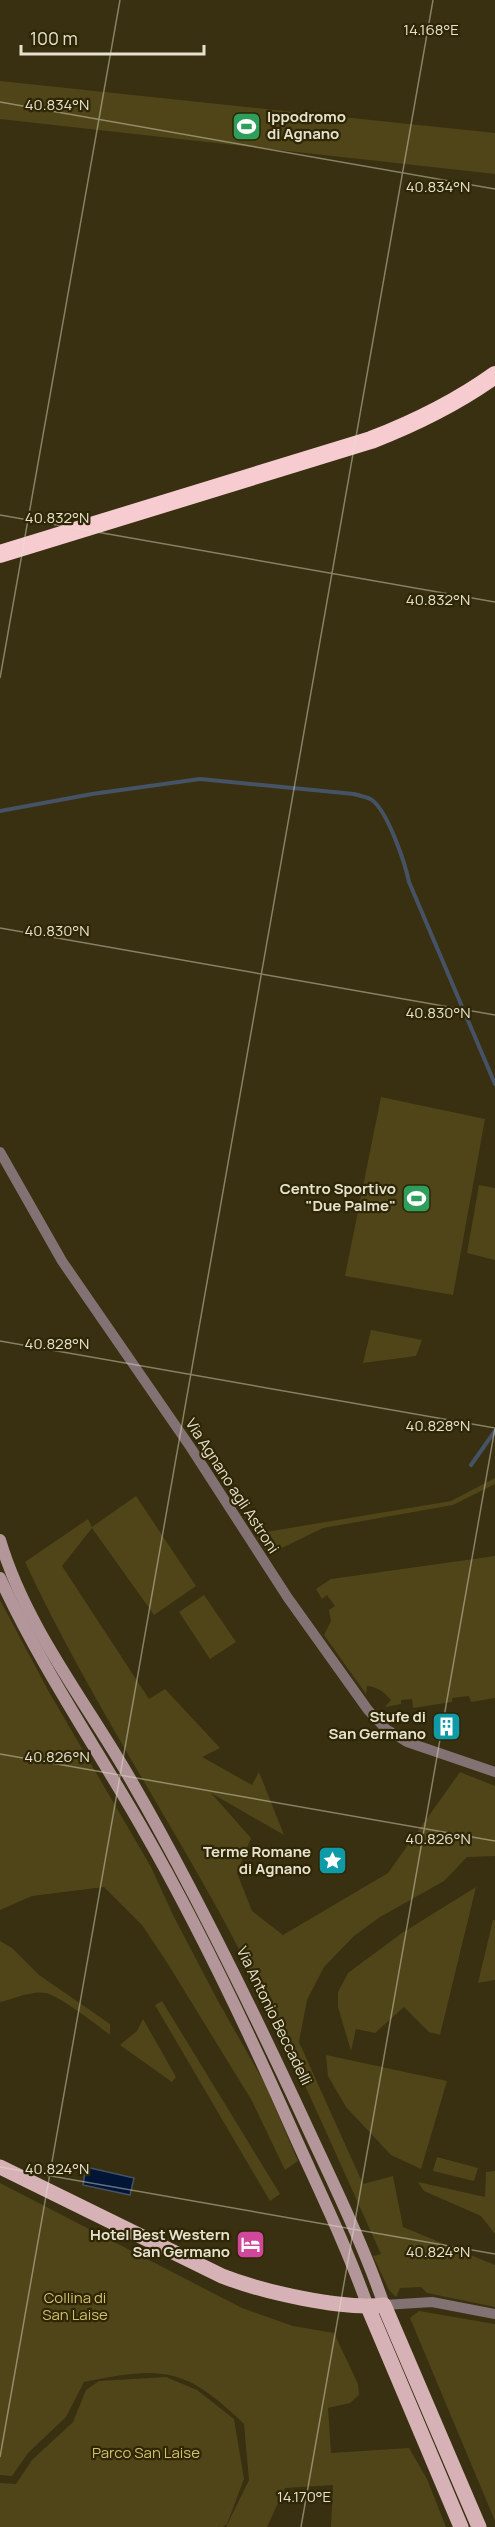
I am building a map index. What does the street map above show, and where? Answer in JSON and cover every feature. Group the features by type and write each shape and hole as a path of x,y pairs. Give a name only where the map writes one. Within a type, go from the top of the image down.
{"highway":[{"path":"0,554 370,440 407,426 454,402 495,375"}],"main road":[{"name":"Via Antonio Beccadelli","path":"0,1540 10,1570 36,1625 132,1782 246,1996 337,2193 479,2527"},
{"name":"Via Antonio Beccadelli","path":"0,1578 36,1649 142,1827 261,2060 354,2267 368,2307 461,2527"},
{"path":"0,2167 222,2276 259,2289 368,2307 384,2305"},
{"path":"323,2200 337,2193"}],"street":[{"name":"Via Agnano agli Astroni","path":"0,1152 62,1261 190,1448 288,1598 368,1710 386,1729 407,1742 495,1772"},
{"path":"384,2305 432,2302 495,2314"}],"green space":[{"name":"Ippodromo di Agnano","path":"0,81 495,133 495,174 0,119"},
{"path":"381,1097 485,1119 453,1295 345,1276"},
{"path":"479,1185 495,1188 495,1260 467,1253"},
{"path":"371,1330 422,1340 416,1356 363,1363"},
{"path":"495,1478 495,1484 453,1505 323,1528 282,1548 267,1552 257,1538 266,1532 451,1501"},
{"path":"136,1496 196,1586 154,1615 92,1528 62,1566 149,1699 165,1689 220,1748 202,1757 252,1785 259,1772 284,1835 211,1793 251,1838 237,1873 252,1911 283,1935 388,1873 460,1772 495,1786 495,1856 467,1857 444,1881 380,1917 354,1936 324,1967 307,2000 299,2042 363,2184 393,2176 403,2227 495,2265 495,2307 427,2293 421,2287 400,2288 396,2297 389,2290 373,2256 381,2254 261,1993 193,1865 70,1651 25,1562 88,1519 92,1527"},
{"path":"495,1556 495,1698 471,1702 469,1696 452,1698 452,1702 413,1708 412,1699 401,1700 401,1704 385,1707 391,1700 374,1687 367,1686 366,1694 324,1635 331,1621 329,1610 335,1606 327,1595 322,1599 316,1589 331,1579"},
{"path":"204,1595 236,1642 210,1659 179,1612"},
{"path":"0,1600 49,1692 151,1867 218,2001 265,2084 298,2161 285,2170 252,2101 168,1964 142,1925 104,1887 32,1896 0,1910"},
{"path":"476,1887 440,2035 429,2032 404,2007 375,2033 356,2029 351,2051 338,2007 338,1992 348,1973 402,1933"},
{"path":"493,1920 495,1920 495,1980 478,1983"},
{"path":"0,1941 12,1948 39,1975 110,2024 110,2035 69,2005 46,1993 29,1994 0,2002"},
{"path":"162,2001 280,2194 270,2201 155,2005"},
{"path":"143,2019 176,2077 172,2082 120,2045 137,2031"},
{"path":"326,2055 447,2081 421,2169 391,2155 346,2107 328,2076"},
{"path":"437,2157 478,2168 474,2181 433,2171"},
{"path":"495,2171 495,2234 481,2216 424,2191 418,2182 485,2197 486,2172"},
{"name":"Collina di San Laise","path":"0,2183 242,2308 293,2326 334,2333 358,2384 359,2395 350,2403 328,2408 331,2453 409,2448 427,2479 446,2527 331,2527 333,2485 285,2488 267,2527 226,2527 249,2480 244,2424 205,2391 188,2381 154,2373 84,2382 66,2417 28,2453 12,2476 0,2475"},
{"path":"419,2311 495,2324 495,2521 410,2318"},
{"name":"Parco San Laise","path":"166,2377 197,2390 234,2419 244,2479 227,2524 223,2527 0,2527 0,2483 16,2484 32,2460 73,2422 86,2390 99,2381"}],"water":[{"path":"86,2167 134,2178 130,2195 83,2185"}],"waterway":[{"path":"0,811 92,794 200,779 354,794 370,799 378,806 390,826 409,882 495,1084"},
{"path":"471,1465 495,1431"}],"place":[{"name":"Ippodromo di Agnano","path":"246,126"},
{"name":"Centro Sportivo \"Due Palme\"","path":"417,1198"},
{"name":"Stufe di San Germano","path":"447,1726"},
{"name":"Terme Romane di Agnano","path":"332,1861"},
{"name":"Hotel Best Western San Germano","path":"251,2244"}]}
